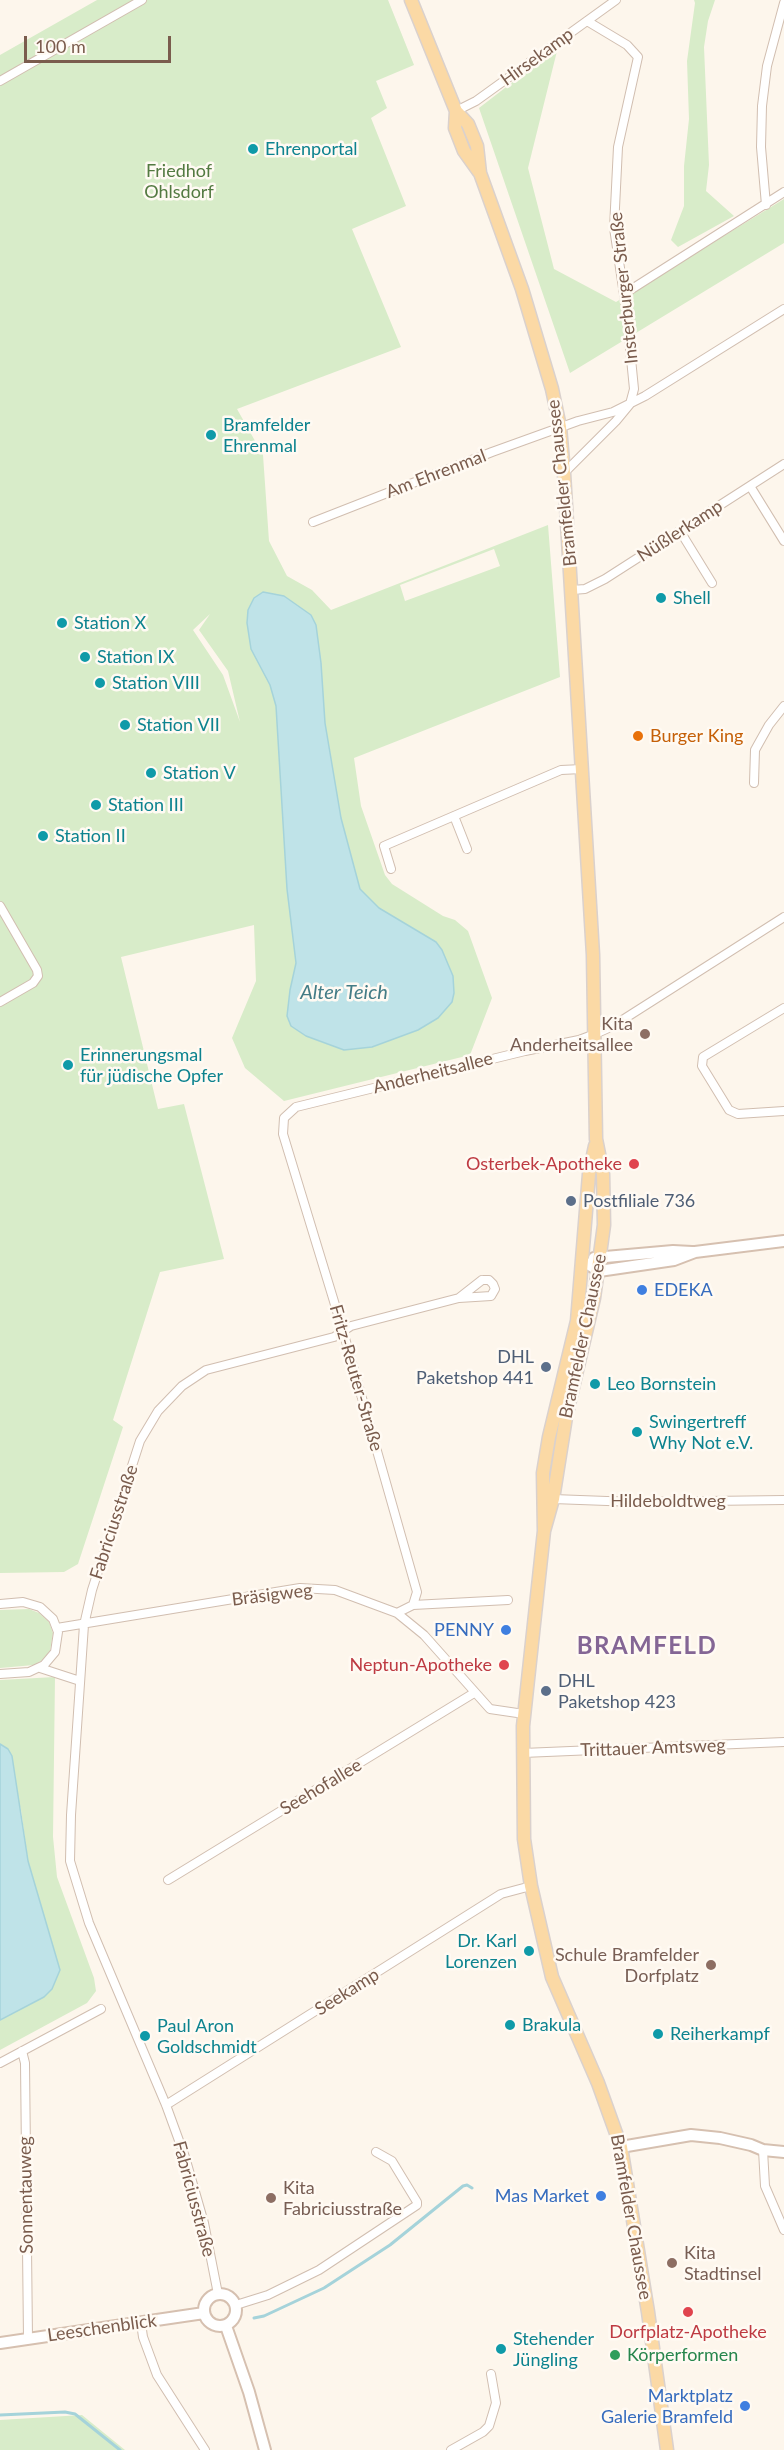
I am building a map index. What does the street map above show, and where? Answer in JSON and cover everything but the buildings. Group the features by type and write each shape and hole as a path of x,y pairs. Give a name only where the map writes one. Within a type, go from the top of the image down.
{"main road":[{"name":"Bramfelder Chaussee","path":"411,0 456,111 455,128 464,152 480,172 537,336 560,427 572,590 593,955 596,1139 603,1184 604,1225 599,1271 566,1417 553,1499 544,1531 524,1714 524,1839 531,1886 552,1977 598,2083 621,2147 648,2312 667,2450"},
{"name":"Bramfelder Chaussee","path":"544,1531 542,1498 544,1463 577,1321 590,1174 596,1139"}],"street":[{"path":"0,81 142,0"},
{"name":"Hirsekamp","path":"456,111 476,100 616,0"},
{"path":"766,205 761,147 762,106 767,66 784,3"},
{"name":"Insterburger Straße","path":"587,21 627,45 638,57 618,147 614,228 634,389 630,404"},
{"path":"624,294 784,192"},
{"path":"564,473 630,404 784,309"},
{"name":"Am Ehrenmal","path":"313,522 560,427 613,412 630,404"},
{"name":"Nüßlerkamp","path":"572,590 585,589 605,579 784,464"},
{"path":"750,486 784,541"},
{"path":"680,531 712,582"},
{"path":"754,783 755,750 769,725 784,706"},
{"path":"391,869 384,846 561,770 582,769"},
{"path":"454,816 467,849"},
{"path":"0,906 37,970 38,976 33,983 0,1002"},
{"name":"Anderheitsallee","path":"283,1134 284,1118 296,1107 525,1050 579,1040 595,1034 613,1026 784,917"},
{"path":"784,1008 703,1057 702,1066 729,1110 738,1114 784,1110"},
{"name":"Fritz-Reuter-Straße","path":"283,1134 343,1331 417,1592 413,1605"},
{"path":"584,1261 601,1256 673,1251 695,1252 784,1241"},
{"path":"584,1261 599,1271 674,1260 695,1252"},
{"name":"Fabriciusstraße","path":"218,2294 204,2223 166,2105 78,1893 70,1861 69,1835 84,1625 92,1590 140,1441 158,1411 182,1386 206,1370 334,1337 351,1326 459,1298"},
{"name":"Hildeboldtweg","path":"553,1499 634,1502 784,1500"},
{"name":"Bräsigweg","path":"57,1628 300,1588 335,1590 397,1613 424,1635 490,1709 524,1714"},
{"path":"397,1613 413,1605 508,1600"},
{"path":"0,1604 34,1604 50,1615 57,1628 55,1652 50,1660 40,1668 29,1672 0,1674"},
{"path":"40,1668 80,1681"},
{"name":"Seehofallee","path":"168,1880 474,1693"},
{"name":"Trittauer Amtsweg","path":"523,1753 784,1742"},
{"name":"Seekamp","path":"166,2105 501,1894 531,1886"},
{"path":"0,2063 101,2009"},
{"name":"Sonnentauweg","path":"22,2051 25,2063 28,2339"},
{"path":"621,2147 691,2135 738,2141 763,2150 784,2152"},
{"path":"763,2150 765,2186 784,2230"},
{"path":"236,2305 268,2295 319,2270 417,2205 392,2162 376,2152"},
{"path":"218,2294 230,2296 236,2305 234,2320 226,2326 212,2325 204,2313 206,2303 218,2294"},
{"name":"Leeschenblick","path":"0,2343 204,2313"},
{"path":"141,2323 143,2337 157,2375 205,2450"},
{"path":"226,2326 249,2391 265,2450"},
{"path":"451,2450 483,2432 489,2426 496,2403 491,2374"}],"green space":[{"name":"Friedhof Ohlsdorf","path":"97,0 388,0 414,65 376,81 387,108 371,118 406,206 352,229 401,347 237,409 263,455 269,541 287,576 312,590 331,610 548,525 560,677 354,758 361,806 385,875 392,884 443,916 455,920 468,931 492,998 470,1055 284,1101 245,1068 232,1038 256,981 254,925 121,957 158,1109 184,1104 224,1259 160,1272 113,1420 123,1427 78,1564 64,1572 0,1573 0,55","holes":["494,549 500,566 405,601 400,585","210,614 199,630 228,671 240,722 223,675 193,630"]},
{"path":"694,0 715,0 708,21 704,47 709,165 706,191 734,216 678,247 671,240 684,206 684,166 689,119 687,61"},
{"path":"558,47 528,168 554,269 616,302 784,199 784,243 570,373 479,108"},
{"path":"29,1609 39,1613 49,1622 53,1633 50,1651 44,1659 34,1665 0,1668 0,1610"},
{"path":"55,1677 53,1837 57,1877 94,1978 96,1991 87,2003 0,2050 0,2020 31,2004 36,1894 28,1861 21,1810 0,1744 0,1680"},
{"path":"82,2415 125,2450 0,2450 0,2420"}],"water":[{"name":"Alter Teich","path":"263,592 284,596 311,615 316,625 325,723 341,818 360,889 379,908 436,942 453,976 452,1002 438,1018 418,1030 372,1047 344,1050 306,1036 291,1026 287,1016 296,963 287,889 276,706 270,685 251,649 247,623 248,610 254,598"},
{"path":"0,1744 8,1749 12,1756 28,1861 60,1970 52,1989 44,1997 0,2020"}],"waterway":[{"path":"254,2318 264,2316 324,2288 390,2245 463,2186 467,2185 472,2188"},
{"path":"0,2415 65,2412 75,2414 120,2450"}],"place":[{"name":"Ehrenportal","path":"253,149"},
{"name":"Bramfelder Ehrenmal","path":"211,435"},
{"name":"Shell","path":"661,598"},
{"name":"Station X","path":"62,623"},
{"name":"Station IX","path":"85,657"},
{"name":"Station VIII","path":"100,683"},
{"name":"Station VII","path":"125,725"},
{"name":"Burger King","path":"638,736"},
{"name":"Station V","path":"151,773"},
{"name":"Station III","path":"96,805"},
{"name":"Station II","path":"43,836"},
{"name":"Kita Anderheitsallee","path":"645,1034"},
{"name":"Erinnerungsmal für jüdische Opfer","path":"68,1065"},
{"name":"Osterbek-Apotheke","path":"634,1164"},
{"name":"Postfiliale 736","path":"571,1201"},
{"name":"EDEKA","path":"642,1290"},
{"name":"DHL Paketshop 441","path":"546,1367"},
{"name":"Leo Bornstein","path":"595,1384"},
{"name":"Swingertreff Why Not e.V.","path":"637,1432"},
{"name":"PENNY","path":"506,1630"},
{"name":"Neptun-Apotheke","path":"504,1665"},
{"name":"DHL Paketshop 423","path":"546,1691"},
{"name":"Dr. Karl Lorenzen","path":"529,1951"},
{"name":"Schule Bramfelder Dorfplatz","path":"711,1965"},
{"name":"Brakula","path":"510,2025"},
{"name":"Reiherkampf","path":"658,2034"},
{"name":"Paul Aron Goldschmidt","path":"145,2036"},
{"name":"Mas Market","path":"601,2196"},
{"name":"Kita Fabriciusstraße","path":"271,2198"},
{"name":"Kita Stadtinsel","path":"672,2263"},
{"name":"Dorfplatz-Apotheke","path":"688,2312"},
{"name":"Stehender Jüngling","path":"501,2349"},
{"name":"Körperformen","path":"615,2355"},
{"name":"Marktplatz Galerie Bramfeld","path":"745,2406"}],"district":[{"name":"BRAMFELD","path":"647,1646"}]}
